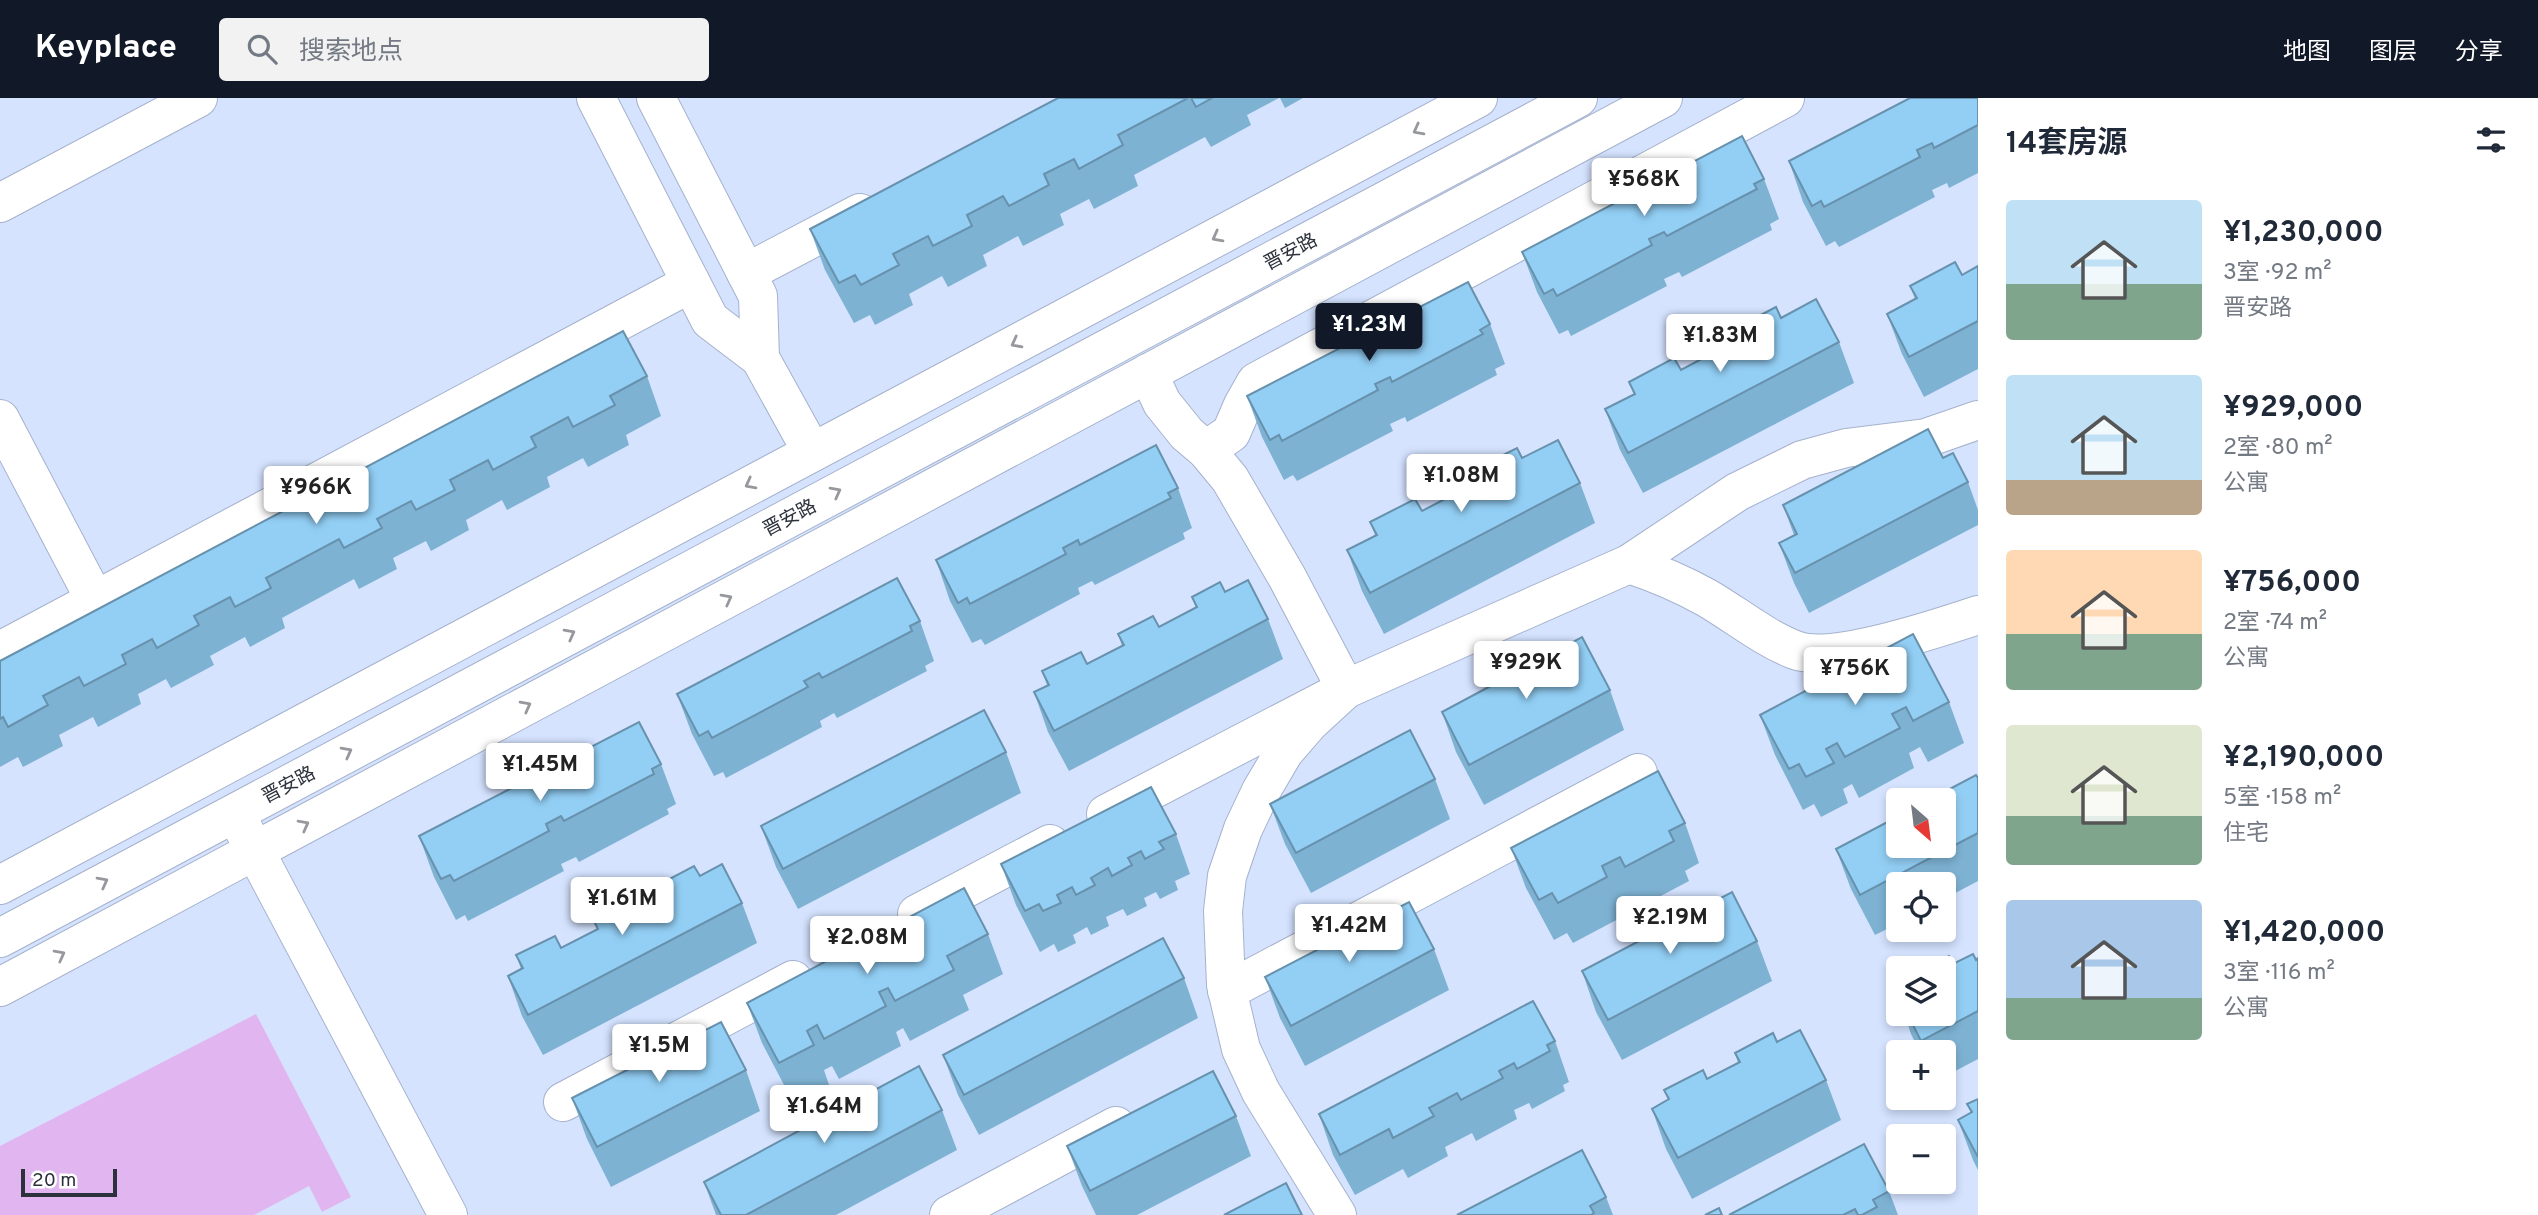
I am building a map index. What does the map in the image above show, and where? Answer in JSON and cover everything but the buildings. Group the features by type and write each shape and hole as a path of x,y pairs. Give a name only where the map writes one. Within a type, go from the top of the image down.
{"main road":[{"path":"0,203 198,98"},
{"path":"596,98 710,320 760,359 812,452"},
{"path":"656,98 758,296 760,359"},
{"path":"0,884 1478,98"},
{"name":"晋安路","path":"0,937 1578,98"},
{"path":"0,987 1663,98"},
{"path":"1206,450 1231,433 1256,382 1785,98"},
{"path":"746,273 894,195"},
{"path":"0,651 691,283"},
{"path":"1148,373 1162,403 1230,479 1287,577 1346,690"},
{"path":"0,419 95,600"},
{"path":"881,933 1346,690 1629,564 1737,492 1802,460 1846,447 1926,438 1978,420"},
{"path":"1629,564 1658,573 1706,597 1797,651 1835,652 1878,645 1978,615"},
{"path":"1338,1215 1261,1092 1233,1064 1223,911 1227,876 1243,829 1261,791 1284,751 1346,690"},
{"path":"1227,991 1639,773"},
{"path":"235,812 448,1215"},
{"path":"563,1102 820,966"},
{"path":"949,1215 1146,1110"}],"shaded area":[{"path":"256,1014 351,1197 322,1212 309,1186 254,1215 0,1215 0,1146"}]}
